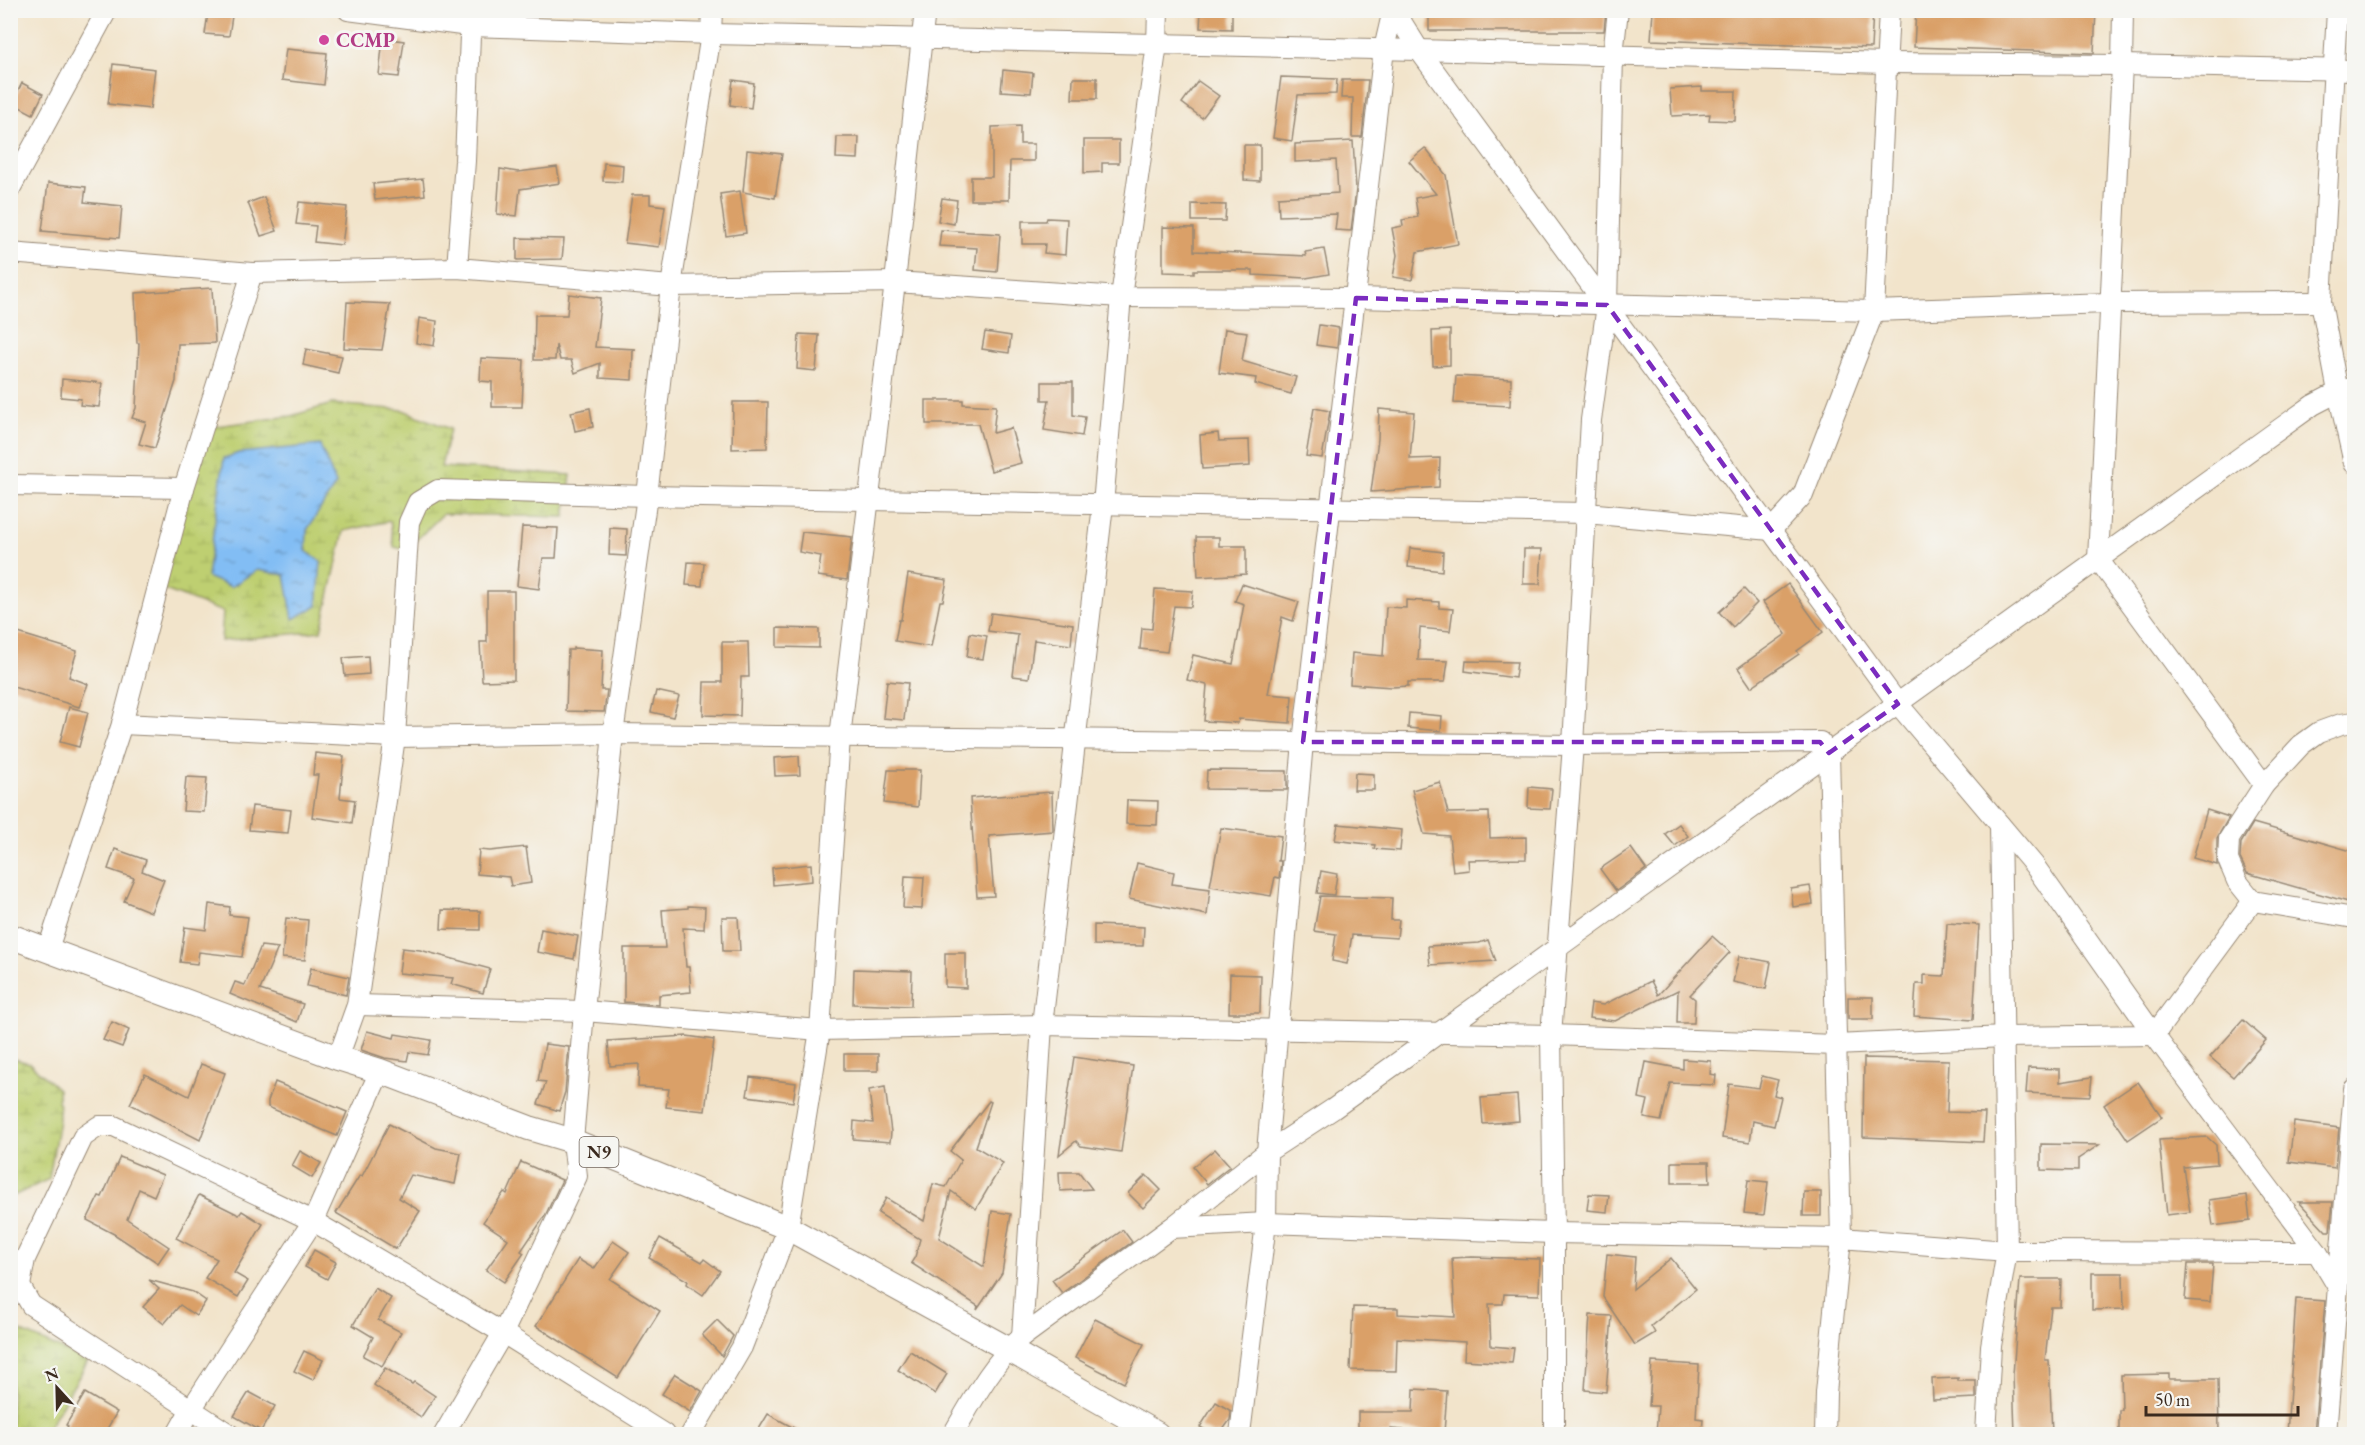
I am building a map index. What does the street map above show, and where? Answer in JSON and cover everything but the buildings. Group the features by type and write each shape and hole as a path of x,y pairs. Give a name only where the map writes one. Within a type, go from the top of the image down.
{"main road":[{"name":"N9","path":"10,936 529,1128 573,1141 788,1228 1015,1343 1157,1434"}],"street":[{"path":"10,189 107,10"},
{"path":"348,10 711,34 1886,63 2355,70"},
{"path":"444,1434 503,1332 577,1176 573,1141 613,734 647,496 672,286 711,34 712,10"},
{"path":"691,1434 742,1347 788,1228 820,1030 840,736 895,282 925,10"},
{"path":"1015,1343 1042,1025 1102,505 1120,297 1157,44 1158,10"},
{"path":"1240,1434 1266,1223 1267,1152 1303,742 1384,49 1394,10"},
{"path":"1394,10 1419,50 1898,704 2034,865 2154,1035 2317,1252 2338,1287"},
{"path":"1554,1434 1551,1035 1573,746 1592,420 1607,305 1613,55 1618,10"},
{"path":"1771,530 1803,495 1874,311 1889,10"},
{"path":"2122,10 2122,65 2098,559 2264,785"},
{"path":"2337,10 2321,302 2346,390 2355,463"},
{"path":"457,268 465,161 470,18"},
{"path":"10,253 252,273 457,268 672,286 895,282 1120,297 1356,298 1874,311 2109,303 2321,302"},
{"path":"48,950 122,724 184,488 252,273"},
{"path":"953,1434 990,1374 1015,1343 1171,1228 1267,1152 1333,1109 2313,405 2346,390"},
{"path":"10,485 184,488"},
{"path":"338,1058 357,1005 395,737 409,522 418,502 438,490 647,496 1586,513 1771,530"},
{"path":"2355,722 2341,724 2319,732 2301,745 2264,785 2229,838 2228,860 2237,881 2253,901 2355,918"},
{"path":"122,724 395,737 613,734 1573,746 1820,742 1829,753 1841,1238 1826,1393 1825,1434"},
{"path":"1986,1434 1991,1346 2007,1251 2000,825"},
{"path":"2154,1035 2253,901"},
{"path":"357,1005 584,1011 820,1030 1042,1025 1440,1032 1836,1045 2004,1037 2154,1035"},
{"path":"177,1434 313,1221 380,1071"},
{"path":"2326,1434 2355,1089"},
{"path":"229,1434 190,1411 31,1305 20,1286 25,1259 83,1137 99,1126 114,1126 313,1221 503,1332 664,1434"},
{"path":"1171,1228 1266,1223 1554,1233 1841,1238 2007,1251 2317,1252"}],"highlighted area":[{"path":"1356,298 1607,305 1898,704 1829,753 1820,742 1303,742"}],"green space":[{"path":"332,404 403,410 450,429 441,467 571,475 565,517 443,514 406,550 394,547 390,521 344,531 321,631 221,641 223,612 160,588 209,427 291,416"},
{"path":"11,1058 29,1063 58,1089 59,1119 49,1179 11,1197"},
{"path":"11,1327 88,1361 45,1434 11,1434"}],"water":[{"path":"320,445 336,484 307,530 306,551 321,562 317,606 293,619 285,575 257,570 231,587 207,577 224,458 239,453"}],"place":[{"name":"CCMP","path":"324,40"}]}
